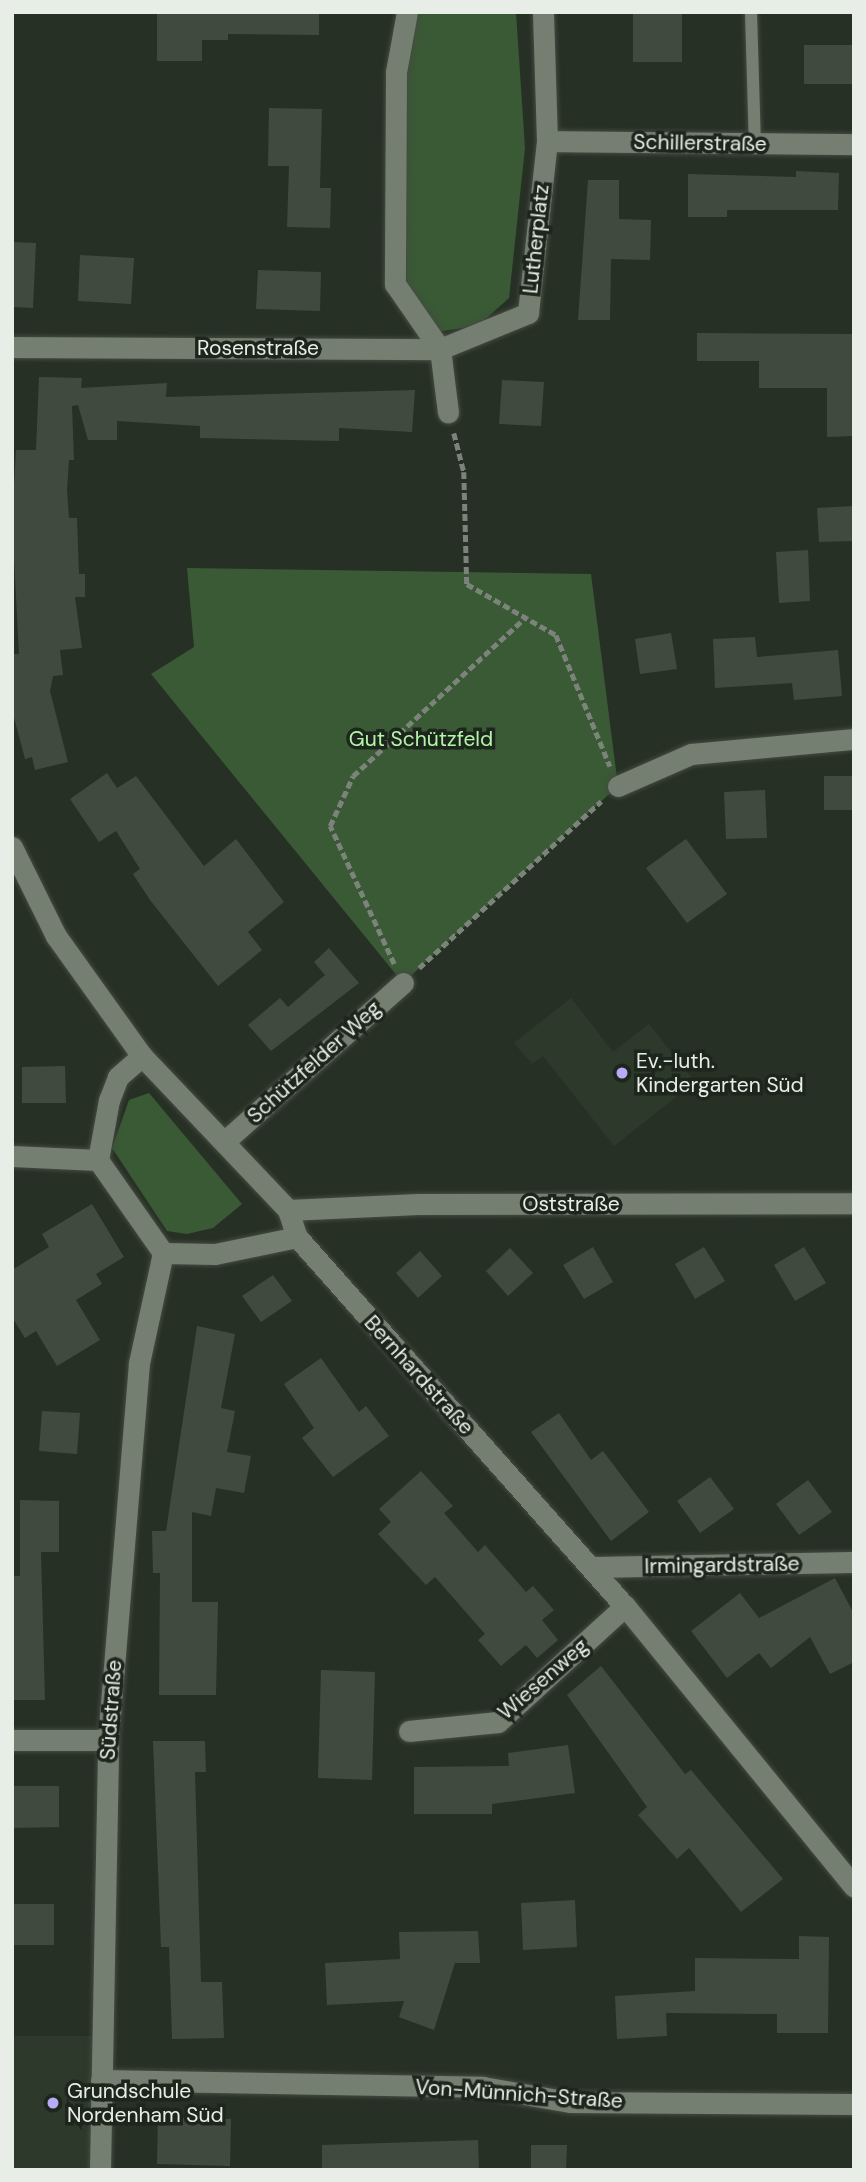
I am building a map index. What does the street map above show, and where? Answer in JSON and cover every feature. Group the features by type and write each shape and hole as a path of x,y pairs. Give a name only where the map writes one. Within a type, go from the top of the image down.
{"street":[{"path":"407,12 396,72 395,284 440,349 448,412"},
{"name":"Lutherplatz","path":"440,349 528,313 547,141 543,12"},
{"name":"Schillerstraße","path":"547,141 854,144"},
{"name":"Rosenstraße","path":"12,347 440,349"},
{"path":"618,786 691,754 854,739"},
{"name":"Bernhardstraße","path":"12,846 56,936 142,1056 288,1210 296,1237 625,1606 854,1887"},
{"name":"Schützfelder Weg","path":"225,1141 403,983"},
{"path":"142,1056 118,1077 109,1100 98,1160 163,1253 215,1254 296,1237"},
{"path":"12,1156 98,1160"},
{"name":"Oststraße","path":"288,1210 418,1204 854,1203"},
{"name":"Südstraße","path":"100,2170 108,1740 139,1363 163,1253"},
{"name":"Irmingardstraße","path":"591,1567 854,1562"},
{"name":"Wiesenweg","path":"409,1731 498,1722 625,1606"},
{"path":"12,1740 108,1740"},
{"name":"Von-Münnich-Straße","path":"101,2080 482,2087 570,2102 854,2104"}],"lane":[{"path":"751,12 755,144"}],"path":[{"path":"448,412 464,472 467,584 527,616 556,635 618,786 403,983 330,827 353,776 527,616"}],"shaded area":[{"name":"Ev.-luth. Kindergarten Süd","path":"571,998 613,1052 649,1024 695,1082 614,1146 543,1056 532,1064 514,1043"},
{"name":"Grundschule Nordenham Süd","path":"12,2036 93,2036 94,2170 12,2170"}],"green space":[{"path":"419,12 516,12 525,148 509,298 478,326 435,332 399,280 400,71"},
{"name":"Gut Schützfeld","path":"187,568 591,574 618,786 403,983 151,674 194,647"},
{"path":"149,1093 242,1204 213,1228 187,1234 167,1231 112,1148 129,1100"}],"building":[{"path":"157,12 319,12 319,35 228,34 228,40 202,40 202,61 157,61"},
{"path":"633,12 682,12 682,62 633,62"},
{"path":"804,45 854,45 854,84 804,84"},
{"path":"269,108 322,109 320,188 331,188 330,228 287,227 289,166 268,166"},
{"path":"796,171 839,173 838,210 727,210 727,217 688,217 688,174 796,177"},
{"path":"588,180 619,180 619,219 651,220 650,260 611,259 610,320 578,320"},
{"path":"12,242 36,243 33,308 12,307"},
{"path":"80,255 134,258 131,304 78,301"},
{"path":"258,270 321,272 320,311 256,309"},
{"path":"697,333 853,334 854,436 827,437 827,388 759,388 759,361 697,361"},
{"path":"39,377 82,378 81,388 167,383 166,397 415,390 412,432 339,428 339,441 200,438 200,426 117,421 117,440 88,440 78,405 72,406 74,460 69,460 67,490 69,518 77,518 79,574 85,574 85,597 75,597 82,648 60,650 63,675 53,676 50,691 68,762 35,770 32,757 25,759 12,710 12,654 19,654 12,519 16,450 36,450"},
{"path":"502,380 544,382 541,426 499,424"},
{"path":"854,506 854,541 819,542 817,508"},
{"path":"808,550 810,601 779,603 776,552"},
{"path":"671,633 677,669 640,674 635,639"},
{"path":"755,637 757,657 838,650 842,696 794,700 792,683 715,688 713,639"},
{"path":"107,773 117,788 136,776 204,866 236,839 284,902 248,932 262,950 218,986 150,900 133,874 140,869 116,831 99,842 70,799"},
{"path":"824,776 854,776 854,810 824,810"},
{"path":"765,790 767,838 726,839 724,792"},
{"path":"686,839 727,894 687,923 646,868"},
{"path":"329,948 359,983 271,1051 248,1025 280,998 288,1007 325,975 314,962"},
{"path":"65,1066 66,1103 22,1103 22,1067"},
{"path":"92,1204 124,1257 96,1274 102,1284 76,1300 100,1340 57,1366 36,1331 25,1338 12,1317 12,1270 49,1247 42,1234"},
{"path":"593,1247 613,1282 584,1299 563,1265"},
{"path":"704,1247 725,1281 695,1299 675,1264"},
{"path":"804,1247 826,1283 795,1301 774,1265"},
{"path":"510,1248 533,1273 508,1296 486,1271"},
{"path":"420,1251 442,1276 418,1298 396,1273"},
{"path":"273,1275 292,1301 261,1322 242,1296"},
{"path":"197,1326 235,1334 221,1408 235,1411 227,1452 251,1456 244,1493 216,1488 211,1516 192,1512 192,1602 218,1602 216,1695 159,1695 160,1573 153,1573 152,1531 166,1531"},
{"path":"321,1358 359,1412 366,1406 389,1436 333,1477 302,1438 314,1428 284,1384"},
{"path":"42,1411 80,1413 77,1454 39,1451"},
{"path":"559,1413 591,1460 603,1451 649,1512 611,1541 531,1432"},
{"path":"421,1471 453,1506 444,1513 478,1552 485,1545 526,1592 533,1586 554,1610 542,1620 558,1640 537,1658 526,1645 501,1666 478,1640 485,1634 435,1577 426,1585 378,1534 391,1522 379,1509"},
{"path":"710,1477 734,1509 700,1533 677,1501"},
{"path":"808,1480 832,1512 799,1535 776,1504"},
{"path":"20,1500 59,1501 59,1552 41,1552 45,1700 12,1700 12,1576 20,1576"},
{"path":"835,1578 854,1614 854,1662 830,1674 810,1637 771,1668 759,1653 727,1678 691,1631 740,1593 759,1618"},
{"path":"601,1666 685,1774 691,1770 783,1879 741,1912 689,1848 677,1859 638,1815 647,1807 567,1695"},
{"path":"321,1670 375,1672 372,1780 318,1778"},
{"path":"153,1741 205,1741 206,1772 195,1772 201,1982 222,1982 224,2038 172,2039 169,1947 161,1947"},
{"path":"568,1745 575,1793 492,1804 492,1814 414,1814 414,1767 509,1766 508,1753"},
{"path":"12,1786 59,1786 59,1827 12,1828"},
{"path":"575,1900 577,1947 523,1950 521,1903"},
{"path":"12,1904 54,1904 54,1945 12,1945"},
{"path":"478,1931 480,1963 455,1963 434,2030 399,2017 404,2001 327,2005 325,1963 400,1959 399,1932"},
{"path":"799,1936 829,1937 828,2033 777,2033 777,2014 666,2013 667,2036 617,2039 615,1996 695,1991 695,1958 799,1959"},
{"path":"158,2117 231,2119 230,2166 157,2164"},
{"path":"478,2140 479,2170 322,2170 322,2145"},
{"path":"531,2145 567,2145 566,2170 531,2170"}],"place":[{"name":"Ev.-luth. Kindergarten Süd","path":"622,1073"},
{"name":"Grundschule Nordenham Süd","path":"53,2103"}]}
